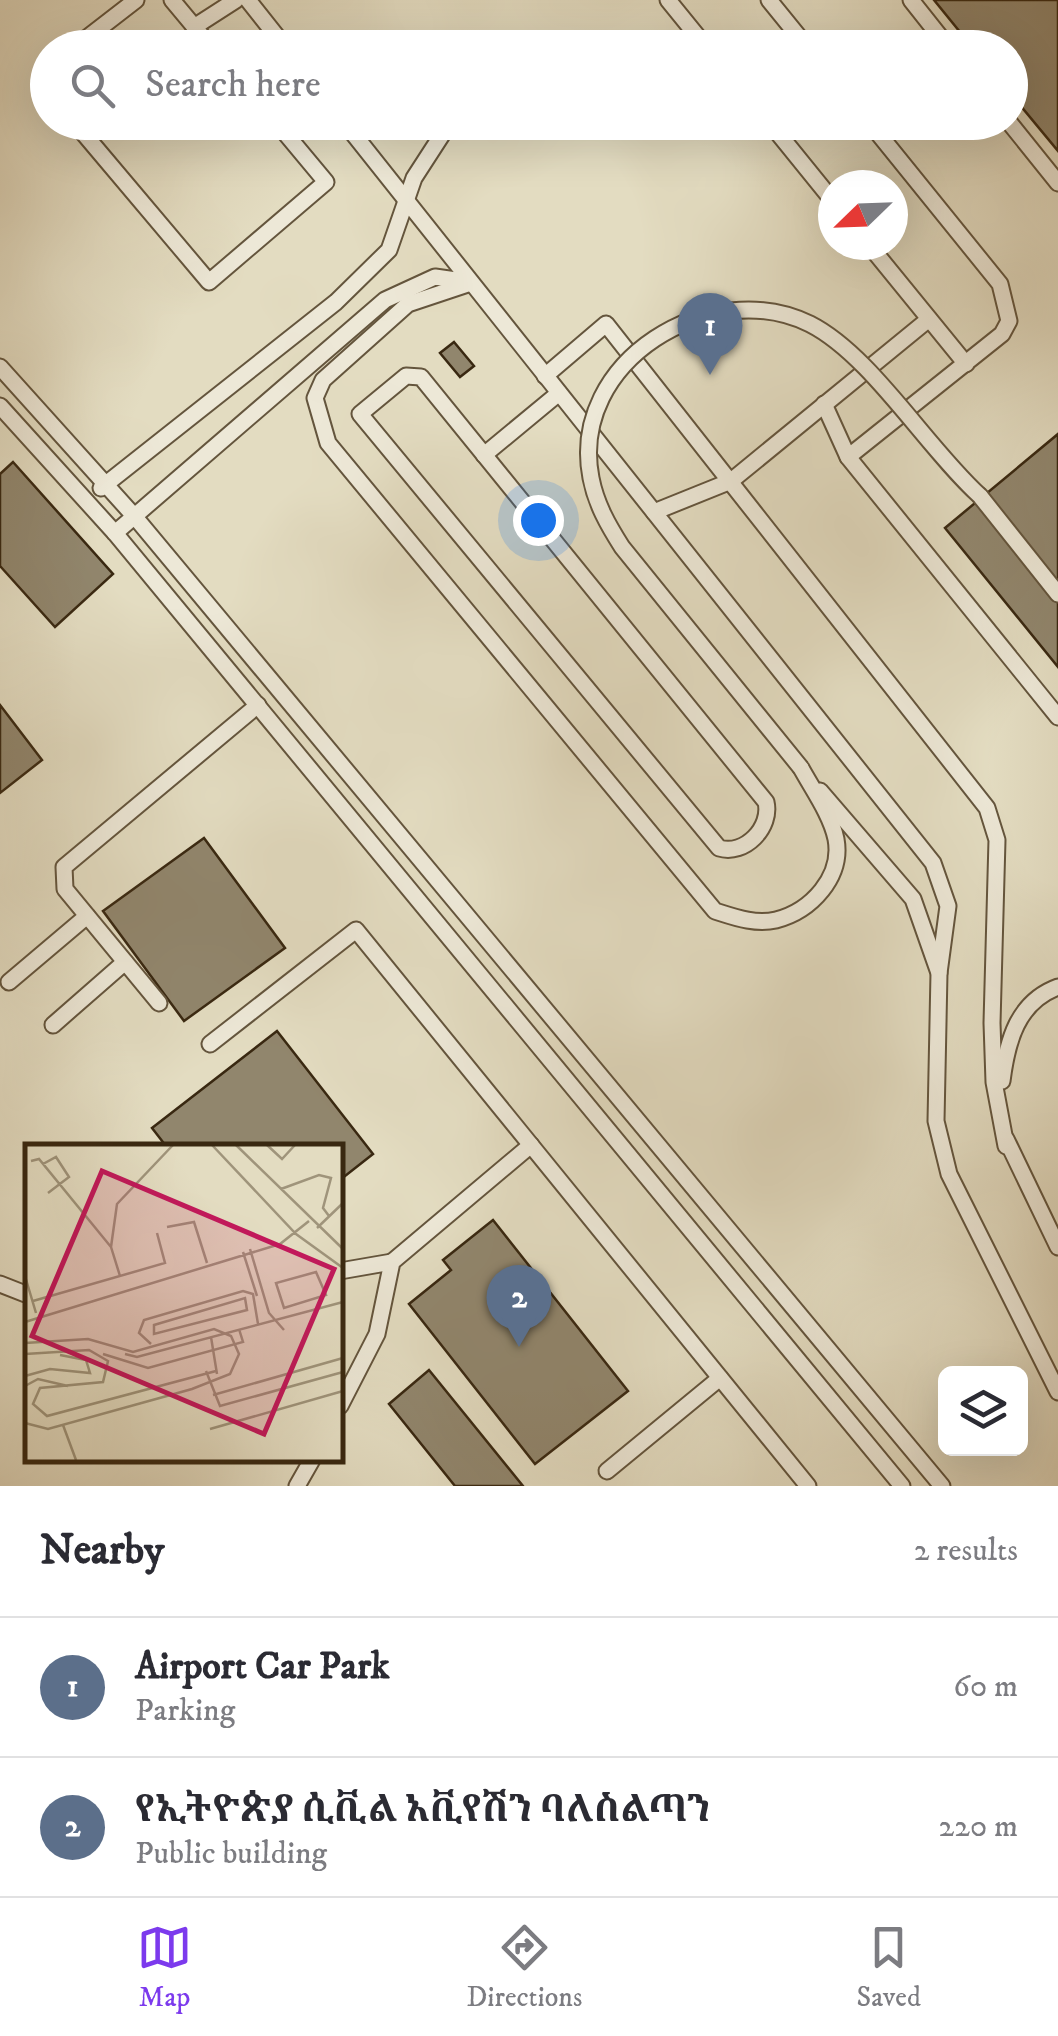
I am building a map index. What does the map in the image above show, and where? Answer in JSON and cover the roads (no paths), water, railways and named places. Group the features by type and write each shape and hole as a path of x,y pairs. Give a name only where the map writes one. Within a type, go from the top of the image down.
{"lane":[{"path":"97,30 136,0"},
{"path":"172,0 197,30"},
{"path":"194,27 236,0"},
{"path":"248,0 272,30"},
{"path":"668,0 692,30"},
{"path":"770,0 794,30"},
{"path":"910,0 934,30"},
{"path":"89,140 209,282 326,182 291,140"},
{"path":"358,140 934,863 948,906 939,973 936,1120 949,1174 1058,1392"},
{"path":"86,500 336,302 389,250 421,164 438,140"},
{"path":"784,140 818,182"},
{"path":"848,457 1002,334 1009,321 1008,303 1000,284 884,140"},
{"path":"1024,140 1058,182"},
{"path":"881,260 966,364"},
{"path":"116,533 385,300 435,276 472,282"},
{"path":"472,282 408,304 323,380 315,398 328,443 715,911 747,921 774,921 800,910 822,892 834,870 836,840 801,768"},
{"path":"939,973 913,899 622,547 602,515 590,476 596,421 620,371 649,340 684,320 724,310 767,310 810,324 845,347 950,469 980,496 1058,594"},
{"path":"654,512 731,481 929,318"},
{"path":"545,376 606,324 987,808 997,840 994,1082 1006,1146 1058,1248"},
{"path":"0,367 135,517 942,1486"},
{"path":"406,376 421,378 484,456 766,802 770,817 766,827 740,847 719,848 360,414 406,376"},
{"path":"484,456 558,392"},
{"path":"824,404 848,457 1058,717"},
{"path":"0,406 116,533 902,1486"},
{"path":"159,1003 65,889 64,867 258,705"},
{"path":"9,982 88,916"},
{"path":"210,1044 356,930 808,1486"},
{"path":"53,1025 125,962"},
{"path":"1006,1146 1002,1082 1006,1044 1021,1015 1058,987"},
{"path":"342,1270 392,1262 531,1145"},
{"path":"342,1402 378,1334 392,1262"},
{"path":"0,1284 25,1294"},
{"path":"606,1472 720,1378"},
{"path":"297,1486 310,1461"}],"place":[{"name":"Airport Car Park","path":"710,375"},
{"name":"የኢትዮጵያ ሲቪል አቪየሽን ባለስልጣን","path":"519,1347"}]}
